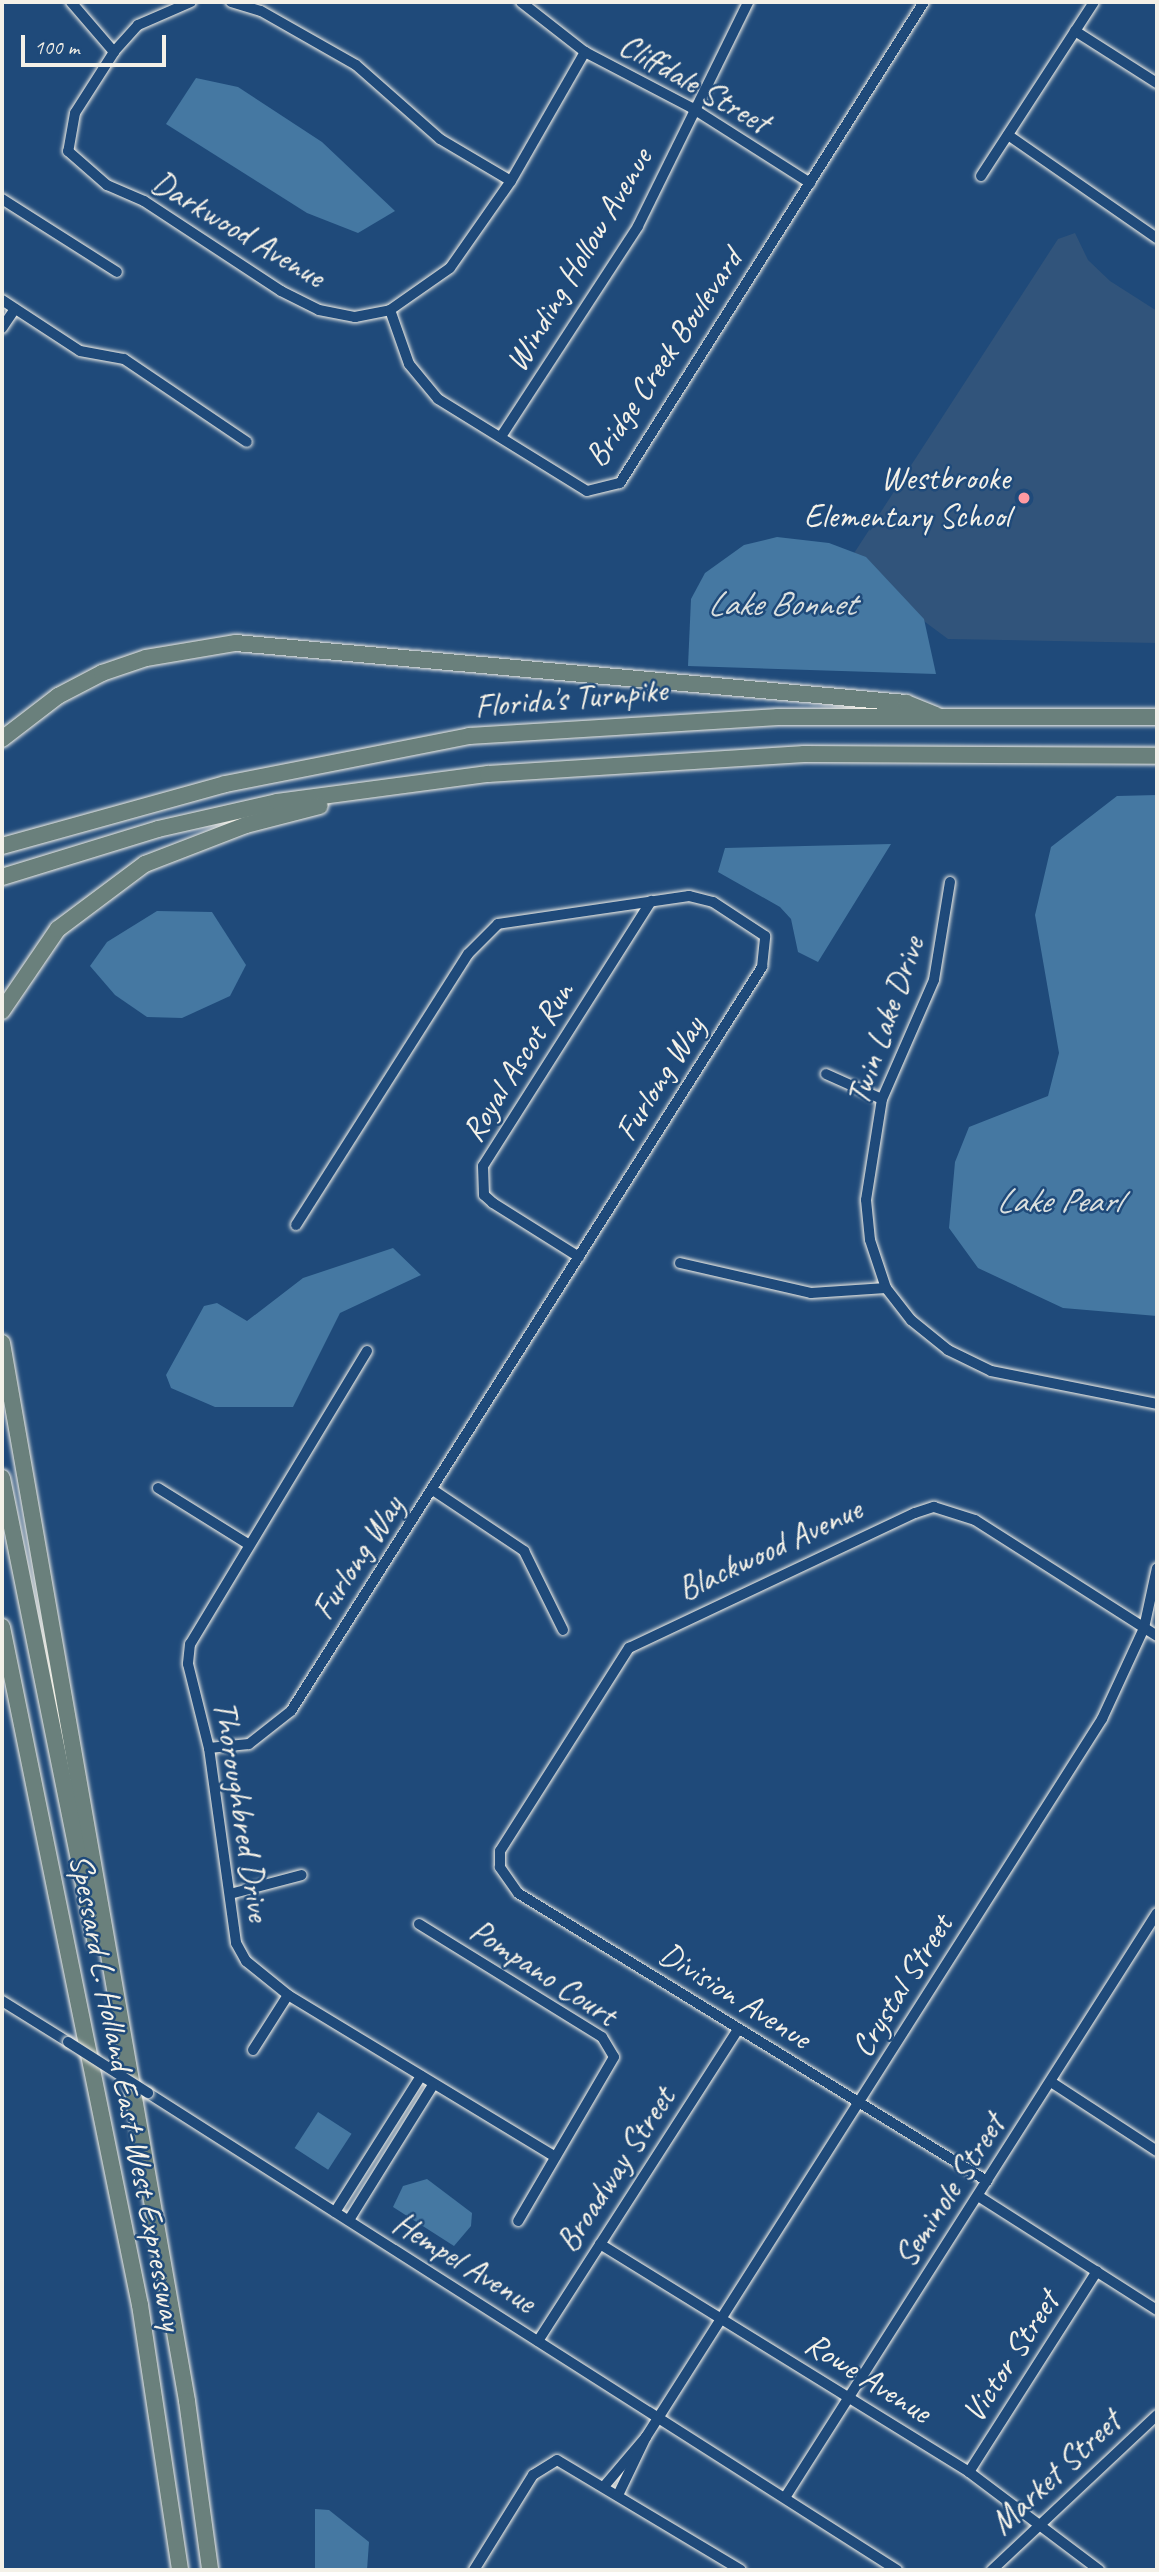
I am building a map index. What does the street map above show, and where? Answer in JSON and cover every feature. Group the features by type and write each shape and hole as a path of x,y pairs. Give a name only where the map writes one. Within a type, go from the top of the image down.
{"highway":[{"path":"2,739 58,696 102,673 146,657 236,643 906,702 938,716"},
{"name":"Florida's Turnpike","path":"2,846 225,784 469,736 680,720 938,716 1157,717"},
{"name":"Florida's Turnpike","path":"2,877 277,802 376,791 488,774 693,759 1157,756"},
{"path":"2,1011 58,929 145,864 246,824 376,791"},
{"path":"2,1343 108,1971"},
{"path":"2,1478 98,1953 108,1971"},
{"name":"Spessard L. Holland East-West Expressway","path":"2,1627 139,2305 180,2570"},
{"name":"Spessard L. Holland East-West Expressway","path":"108,1971 187,2401 210,2570"}],"street":[{"path":"71,2 114,52"},
{"name":"Darkwood Avenue","path":"191,2 138,25 114,52 66,133 76,164 319,310 355,317 390,310 450,268 511,181 585,52"},
{"path":"231,2 261,11 356,65 440,139 511,181"},
{"name":"Cliffdale Street","path":"521,2 585,52 692,108 810,183"},
{"name":"Winding Hollow Avenue","path":"502,435 638,226 692,108 748,2"},
{"name":"Bridge Creek Boulevard","path":"390,310 420,382 587,491 620,483 925,2"},
{"path":"981,176 1094,2"},
{"path":"1075,31 1157,83"},
{"path":"1008,135 1157,238"},
{"path":"2,199 117,272"},
{"path":"2,300 80,351 124,359 247,442"},
{"path":"2,328 15,309"},
{"name":"Twin Lake Drive","path":"950,882 934,980 882,1099 866,1200 870,1240 886,1288 911,1320 948,1350 991,1371 1157,1404"},
{"name":"Furlong Way","path":"209,1748 249,1744 291,1711 433,1490 768,952 754,925 713,902 689,897 519,916 482,935 296,1225"},
{"name":"Royal Ascot Run","path":"579,1257 484,1195 483,1166 651,901"},
{"path":"826,1074 882,1099"},
{"path":"680,1263 811,1293 886,1288"},
{"name":"Thoroughbred Drive","path":"367,1351 190,1644 188,1664 209,1748 230,1894 246,1961 288,1995 555,2157"},
{"path":"158,1488 248,1544"},
{"path":"433,1490 524,1551 563,1630"},
{"name":"Blackwood Avenue","path":"500,1867 506,1835 629,1648 915,1513 934,1507 975,1520 1157,1636"},
{"name":"Crystal Street","path":"646,2437 1102,1719 1144,1628 1157,1568"},
{"name":"Division Avenue","path":"500,1867 518,1893 987,2181"},
{"path":"230,1894 302,1875"},
{"name":"Seminole Street","path":"786,2496 1156,1919"},
{"name":"Pompano Court","path":"419,1924 610,2044 610,2072 555,2157 518,2221"},
{"path":"253,2050 288,1995"},
{"name":"Hempel Avenue","path":"2,2001 786,2496 897,2570"},
{"name":"Broadway Street","path":"538,2341 738,2029"},
{"path":"335,2212 421,2076"},
{"path":"1051,2082 1157,2151"},
{"path":"349,2220 433,2085"},
{"path":"978,2196 1157,2310"},
{"name":"Rowe Avenue","path":"600,2244 969,2472 1042,2522 1099,2570"},
{"name":"Victor Street","path":"969,2472 1097,2271"},
{"name":"Market Street","path":"992,2570 1157,2415"},
{"path":"606,2484 646,2437"},
{"path":"619,2493 646,2437"},
{"path":"479,2568 545,2463 570,2464 741,2570"}],"shaded area":[{"name":"Westbrooke Elementary School","path":"1075,233 1088,260 1110,281 1157,311 1157,643 948,639 847,564 1058,239"}],"water":[{"path":"196,78 238,87 322,142 395,211 358,233 307,213 166,124"},
{"name":"Lake Bonnet","path":"777,537 829,543 866,557 924,619 936,674 688,666 691,599 705,573 744,545"},
{"name":"Lake Pearl","path":"1157,795 1157,1316 1063,1308 978,1268 949,1228 955,1162 969,1127 1048,1096 1059,1053 1035,915 1051,847 1117,796"},
{"path":"891,844 818,962 798,952 791,919 780,907 718,872 725,848"},
{"path":"157,911 212,912 246,965 230,996 182,1018 147,1017 115,995 90,966 107,942"},
{"path":"393,1248 421,1275 340,1313 293,1407 215,1407 171,1388 166,1375 204,1306 217,1303 247,1321 303,1278"},
{"path":"318,2112 352,2134 328,2170 295,2148"},
{"path":"427,2179 472,2213 471,2226 454,2246 393,2207 403,2186"},
{"path":"315,2509 329,2510 369,2542 367,2570 315,2570"}],"place":[{"name":"Westbrooke Elementary School","path":"1024,498"}]}
